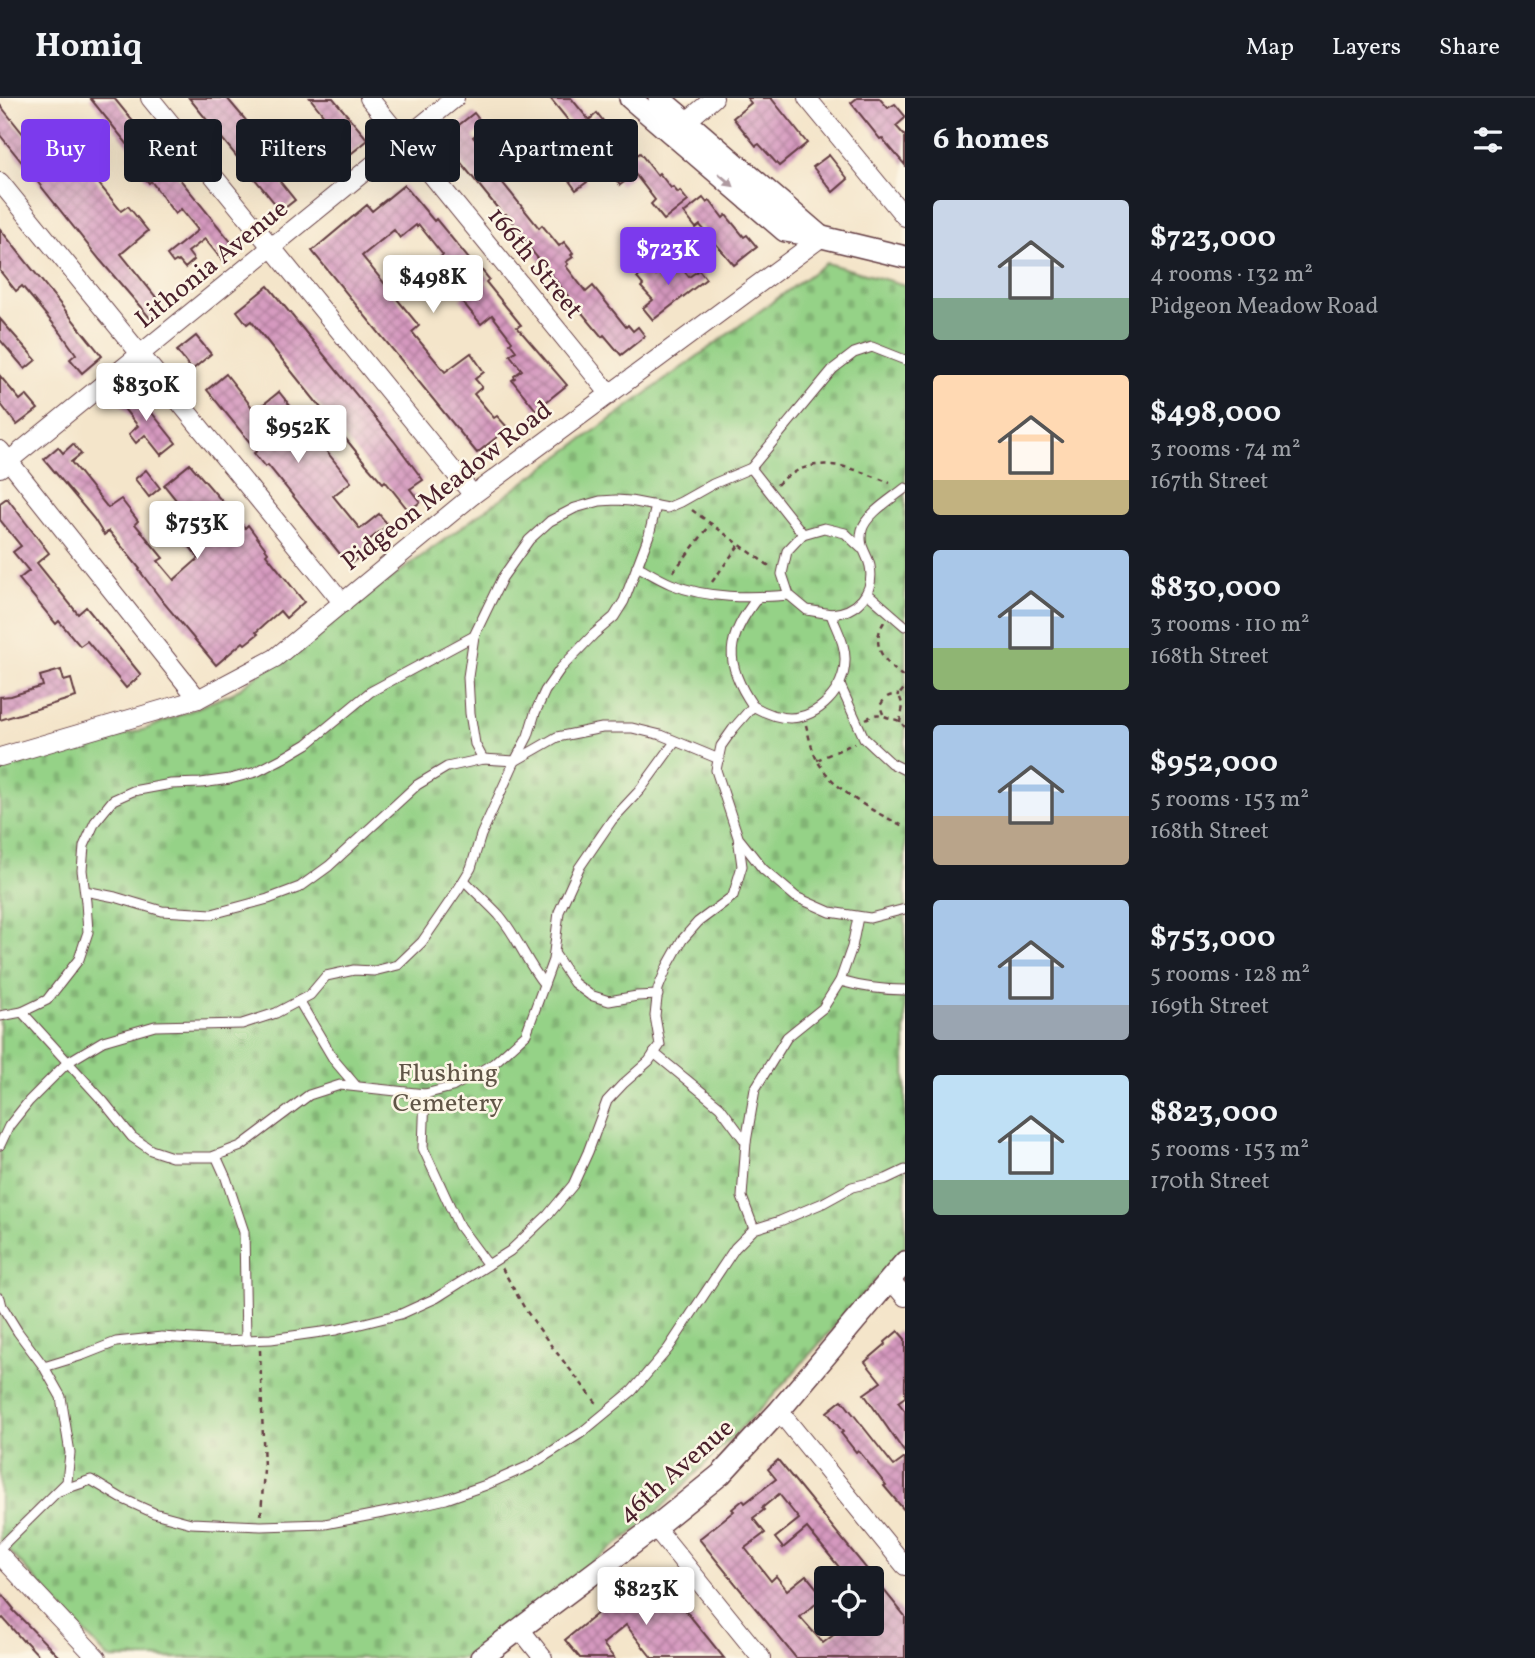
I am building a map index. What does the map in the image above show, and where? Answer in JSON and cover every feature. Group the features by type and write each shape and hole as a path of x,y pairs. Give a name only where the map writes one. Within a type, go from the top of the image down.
{"street":[{"path":"150,98 472,495"},
{"name":"166th Street","path":"369,98 386,119"},
{"name":"Lithonia Avenue","path":"430,119 455,98"},
{"path":"630,98 680,129 822,237 905,257"},
{"path":"659,98 680,129"},
{"path":"680,129 714,98"},
{"path":"807,98 905,217"},
{"name":"Lithonia Avenue","path":"3,460 140,354 365,172"},
{"path":"0,182 343,603"},
{"name":"166th Street","path":"437,182 609,393"},
{"name":"Pidgeon Meadow Road","path":"0,757 198,699 275,658 472,495 822,237"},
{"path":"3,460 198,699"},
{"name":"46th Avenue","path":"481,1658 721,1474 779,1411 905,1262"},
{"path":"890,1279 905,1297"},
{"path":"779,1411 905,1566"},
{"path":"655,1527 761,1658"},
{"path":"0,1555 97,1658"},
{"path":"520,1629 543,1658"}],"lane":[{"path":"483,759 475,744 470,713 468,677 474,636 502,578 529,540 550,521 575,508 600,501 616,500 667,508 681,502 713,484 751,468 833,369 854,353 872,347 905,360"},
{"path":"751,468 803,534"},
{"path":"861,548 862,528 871,515 904,489"},
{"path":"0,1145 9,1126 29,1101 68,1062 103,1041 155,1026 242,1024 276,1013 310,995 326,976 354,970 374,971 398,965 422,942 471,868 481,835 528,736 545,691 569,659 614,617 624,601 649,535 656,506"},
{"path":"824,528 845,533 861,548 869,563 871,579 867,593 858,604 843,613 807,611 789,595 782,574 787,551 803,534 824,528"},
{"path":"637,566 672,584 704,593 758,597 789,595"},
{"path":"867,593 905,626"},
{"path":"758,597 742,617 732,645 734,670 753,706 768,714 789,718 804,715 821,707 840,685 845,659 843,644 831,614"},
{"path":"0,1016 22,1012 47,1000 79,959 88,932 82,870 84,846 95,821 113,800 133,791 171,784 230,779 256,772 307,744 370,692 474,636"},
{"path":"840,685 864,738 891,763 905,770"},
{"path":"44,1367 116,1342 162,1337 223,1341 259,1340 336,1330 401,1314 436,1298 510,1251 548,1216 573,1185 607,1101 649,1061 660,1045 655,1016 658,995 667,967 682,940 698,922 733,896 743,866 738,837 716,770 721,746 753,706"},
{"path":"85,891 162,911 212,914 268,899 300,887 329,866 417,785 447,767 483,759 514,761 556,737 602,729 632,728 661,735 719,759"},
{"path":"22,1012 125,1129 151,1150 172,1157 212,1157 241,1146 309,1095 340,1085 425,1094 452,1087 493,1064 526,1034 553,960 559,912 579,867 612,820 640,790 674,741"},
{"path":"738,837 763,869 796,897 830,912 870,918 905,909"},
{"path":"464,880 500,916 521,947 531,969 544,985"},
{"path":"754,1229 742,1197 746,1142 755,1089 787,1037 823,1007 840,981 852,947 858,917"},
{"path":"554,953 574,983 590,995 609,1001 658,995"},
{"path":"840,981 867,987 905,990"},
{"path":"299,1001 334,1060 356,1086"},
{"path":"654,1053 720,1107 746,1142"},
{"path":"425,1094 423,1148 459,1226 488,1265"},
{"path":"216,1156 244,1232 246,1340"},
{"path":"59,1491 91,1480 154,1513 191,1523 261,1527 325,1524 446,1499 476,1489 528,1466 581,1433 632,1391 668,1349 735,1248 754,1229 823,1203 852,1187 886,1179 905,1170"},
{"path":"0,1298 18,1332 44,1367 61,1397 70,1453 67,1482 0,1548"}],"path":[{"path":"771,494 782,479 804,467 830,464 858,470 904,489"},
{"path":"681,502 782,574"},
{"path":"666,581 712,523"},
{"path":"704,593 739,545"},
{"path":"891,614 880,628 878,645 889,664 905,678"},
{"path":"900,695 905,687"},
{"path":"883,714 880,706 884,698 900,695"},
{"path":"900,695 904,707 900,722"},
{"path":"858,725 876,714 883,714 896,718 905,727"},
{"path":"804,715 817,760 836,782 876,813 905,827"},
{"path":"817,760 864,738"},
{"path":"498,1259 525,1309 552,1348 605,1413"},
{"path":"259,1340 264,1469 261,1527"}],"green space":[{"name":"Flushing Cemetery","path":"826,263 905,285 905,1247 772,1397 647,1522 463,1658 108,1658 0,1541 0,769 146,729 233,693"}],"building":[{"path":"90,98 114,98 131,119 124,119 124,140 110,119 107,119"},
{"path":"189,98 227,98 245,119 236,119 236,156 222,139 222,119 206,119"},
{"path":"310,98 333,98 350,119 323,119 325,117"},
{"path":"550,98 571,98 588,119 567,119"},
{"path":"747,98 771,98 807,143 779,166 759,144 756,146 733,118 751,103"},
{"path":"857,98 879,98 888,108 895,104 905,116 896,126 905,136 905,165 851,103"},
{"path":"0,105 21,131 21,161 0,135"},
{"path":"474,113 479,119 474,119 474,179 460,161 460,124"},
{"path":"597,113 602,119 590,119"},
{"path":"351,120 365,136 365,142 351,154"},
{"path":"640,153 657,175 659,173 671,188 678,193 680,191 688,201 664,220 651,204 655,200 638,178"},
{"path":"829,155 848,179 833,192 813,167"},
{"path":"38,182 97,182 121,211 128,206 148,231 121,254 164,307 150,318"},
{"path":"152,182 182,182 236,248 222,260 205,239 188,252 194,260 185,268 179,261 173,263 167,255 198,230 181,209 175,214"},
{"path":"257,182 280,182 295,200 281,211"},
{"path":"476,182 502,182 539,228 542,225 559,246 564,242 573,253 566,266 586,292 593,286 626,327 628,325 633,331 638,327 645,336 621,355 604,335 602,337 568,296 506,214 503,215"},
{"path":"570,182 587,182 576,190"},
{"path":"404,185 478,270 480,268 489,279 486,282 521,325 517,327 567,385 536,410 512,380 522,370 510,355 516,351 510,343 512,341 492,315 481,324 460,299 469,288 454,271 444,279 432,264 443,255 419,225 400,238 394,230 362,256 419,326 412,332 445,372 471,353 484,372 475,379 482,387 474,394 494,418 497,416 508,428 477,453 312,251 367,205 372,211"},
{"path":"703,198 707,203 710,201 723,218 726,215 744,237 747,235 757,247 734,265 700,225 696,228 684,213"},
{"path":"0,229 102,356 82,373 70,359 76,354 61,333 22,286 16,291 0,271"},
{"path":"675,260 689,277 699,270 706,279 653,320 643,308 653,300 637,278 650,268 656,275"},
{"path":"268,286 423,480 410,489 420,502 409,511 385,481 383,483 366,464 251,321 247,324 237,311"},
{"path":"0,319 36,360 25,369 0,340"},
{"path":"196,336 211,354 192,370 177,351"},
{"path":"226,374 255,411 279,392 351,482 333,496 360,529 379,514 388,525 364,544 368,550 349,565 268,465 265,467 254,453 257,451 207,390"},
{"path":"0,376 20,400 26,395 38,409 17,425 0,403"},
{"path":"132,388 176,443 161,455 145,435 136,443 129,434 138,426 117,400"},
{"path":"73,444 81,454 71,462 108,508 121,499 138,521 135,524 163,558 158,561 174,580 199,558 166,518 181,506 164,485 190,464 245,528 248,525 268,552 266,554 304,602 286,618 280,611 256,632 258,634 245,644 243,642 216,665 109,531 104,535 44,459 58,447 63,453"},
{"path":"146,470 160,488 149,497 135,479"},
{"path":"7,498 49,553 37,563 78,614 86,607 141,675 126,688 87,641 80,646 59,621 56,624 19,579 29,571 13,552 21,546 0,520 0,503"},
{"path":"61,670 64,681 71,679 76,697 0,720 0,697 43,686 40,676"},
{"path":"898,1331 905,1339 905,1397 898,1402 905,1411 905,1453 864,1394 881,1382 865,1362"},
{"path":"842,1400 894,1466 905,1458 905,1511 827,1412"},
{"path":"778,1460 864,1566 838,1566 807,1528 783,1548 775,1538 799,1519 779,1494 753,1518 765,1533 745,1548 771,1581 776,1576 787,1590 806,1575 814,1585 814,1605 800,1617 814,1636 823,1643 832,1636 884,1636 884,1590 905,1616 905,1658 796,1658 699,1539 734,1511 732,1509 743,1500 745,1503 776,1479 768,1469"},
{"path":"657,1575 724,1658 652,1658 626,1625 603,1644 614,1658 580,1658 565,1640 598,1613 596,1611 607,1602 612,1608 622,1599 624,1602"},
{"path":"0,1592 13,1610 60,1658 41,1658 3,1618 0,1620"}]}
